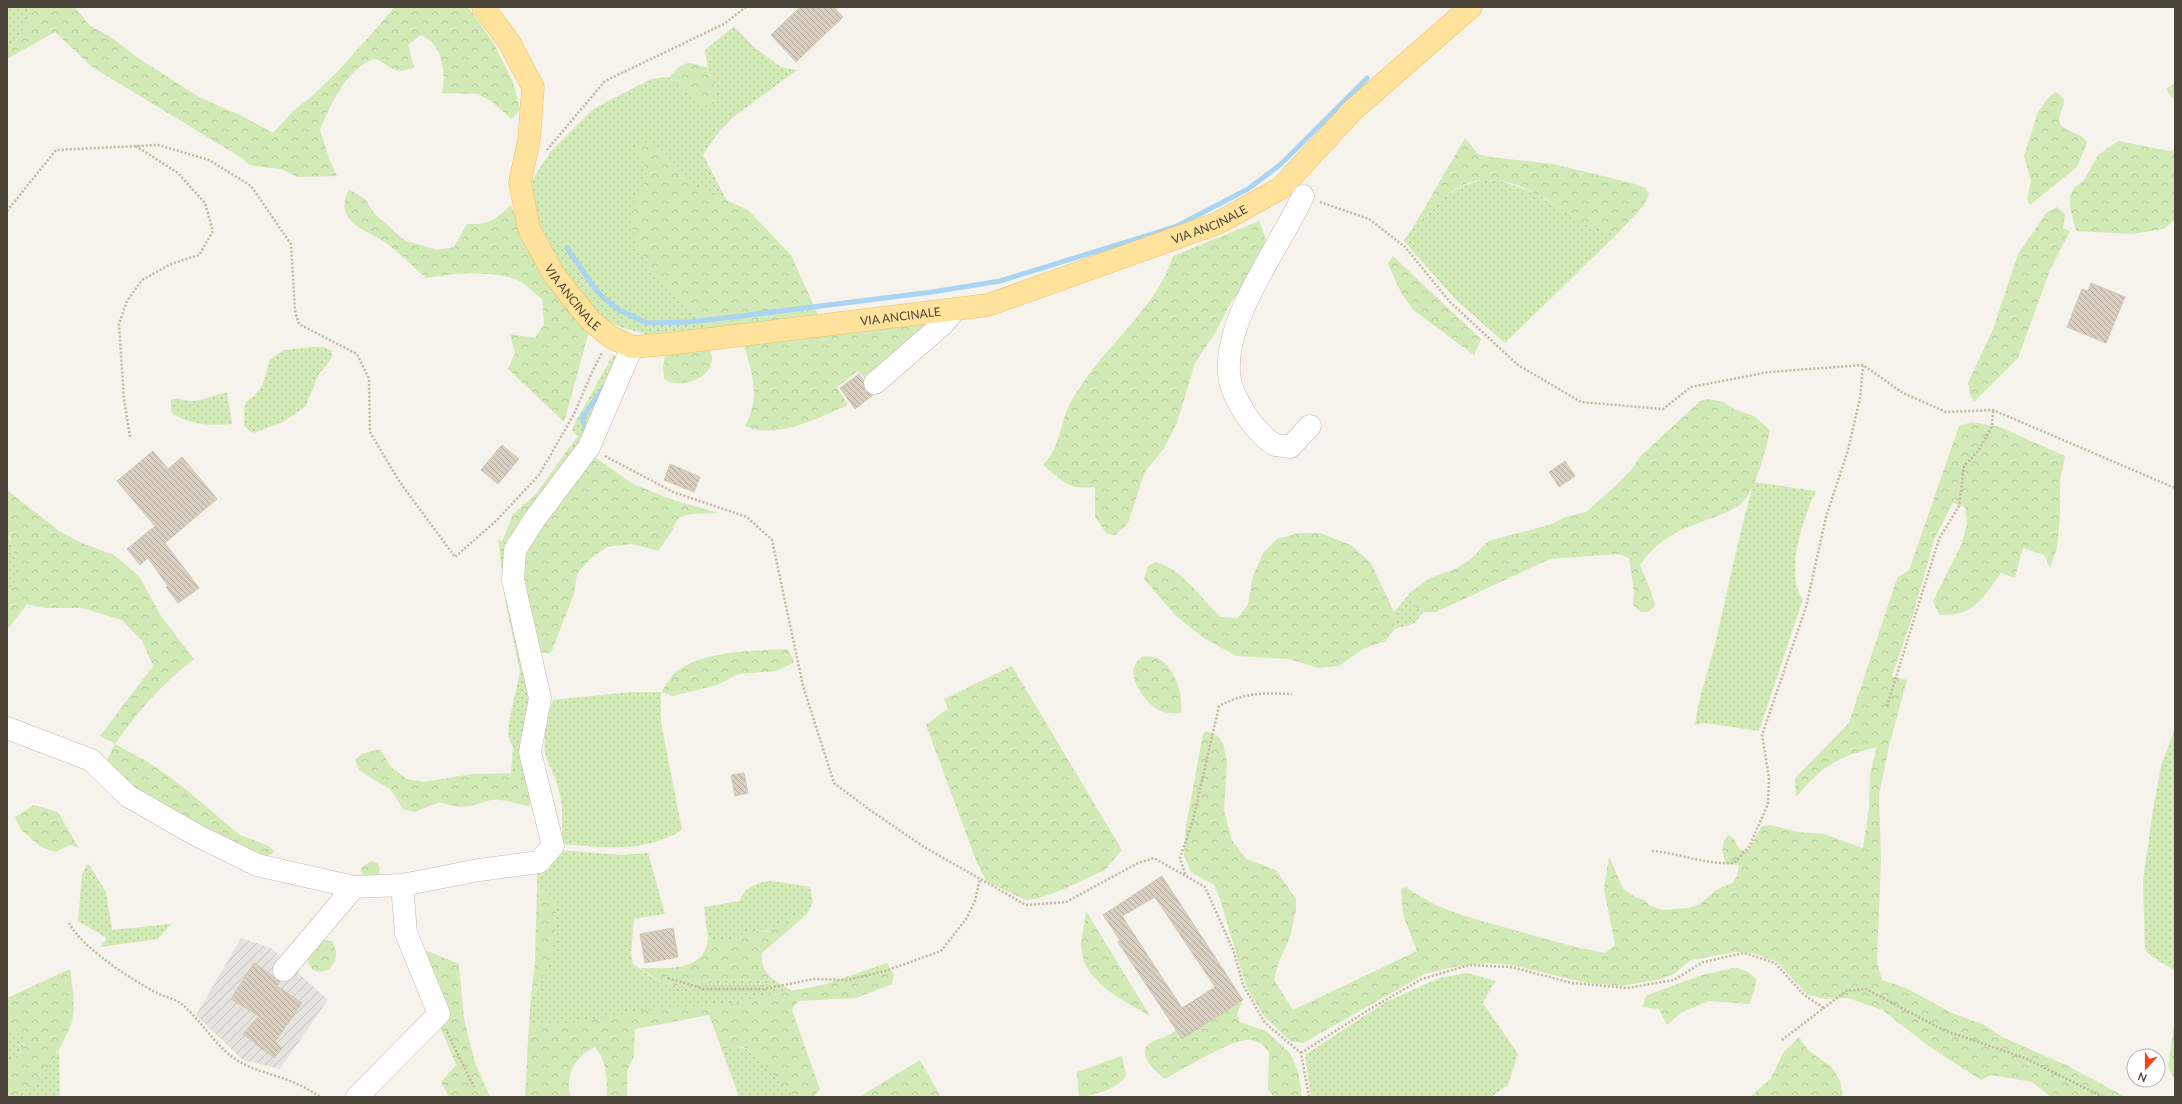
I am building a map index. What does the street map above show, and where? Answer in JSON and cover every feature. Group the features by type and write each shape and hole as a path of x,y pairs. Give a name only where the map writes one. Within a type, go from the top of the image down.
{"main road":[{"name":"VIA ANCINALE","path":"483,7 509,42 532,87 529,140 520,182 529,229 554,275 590,320 611,337 632,347 668,344 988,305 1218,223 1281,188 1354,109 1471,7"}],"street":[{"path":"1303,196 1295,214 1248,296 1229,350 1229,374 1234,395 1251,424 1275,444 1290,447 1310,426"},
{"path":"875,383 943,324 955,309"},
{"path":"7,728 91,760 128,796 198,836 257,865 354,887 402,885 479,870 539,862 553,846 530,752 540,698 513,580 515,550 534,520 589,446 632,347"},
{"path":"357,1097 439,1014 406,933 402,885"},
{"path":"284,970 354,887"}],"path":[{"path":"545,152 605,82 724,24 746,7"},
{"path":"7,212 56,150 158,145 209,160 251,186 291,244 295,311 299,324 357,354 369,379 370,432 399,481 455,557 496,521 539,475 574,414 593,370 611,337"},
{"path":"130,437 124,399 119,324 127,301 142,280 171,264 199,254 213,231 205,203 178,173 135,146"},
{"path":"1303,196 1369,219 1405,247 1450,302 1518,365 1581,402 1663,409 1691,387 1769,372 1863,366 1903,393 1946,412 1993,410 2175,488"},
{"path":"1652,851 1672,852 1719,863 1734,863 1749,847 1764,814 1768,804 1768,778 1762,735 1806,607 1826,517 1848,450 1858,406 1863,366"},
{"path":"1887,706 1939,539 1959,506 1964,466 1979,450 1992,426 1993,410"},
{"path":"589,446 623,467 673,492 747,517 772,540 803,686 834,783 924,847 1026,905 1066,902 1138,863 1154,858 1205,886 1234,952 1243,985 1265,1023 1301,1054 1309,1097"},
{"path":"1185,875 1180,858 1193,820 1219,706 1230,700 1256,693 1292,694"},
{"path":"668,978 704,989 756,990 814,979 847,980 885,971 941,951 966,919 975,901 980,879"},
{"path":"69,924 75,935 86,945 118,968 158,993 170,996 186,1007 230,1056 242,1063 297,1084 321,1097"},
{"path":"1301,1054 1370,1009 1422,979 1469,965 1511,967 1572,983 1627,988 1674,980 1703,962 1744,954 1775,963 1804,995 1824,1008"},
{"path":"1782,1040 1846,991 1866,989 1943,1030 2025,1058 2103,1097"},
{"path":"439,1014 474,1087"}],"shaded area":[{"path":"241,938 271,948 328,1000 280,1069 243,1060 196,1015"}],"green space":[{"path":"7,7 28,7 31,18 13,45 7,46"},
{"path":"28,7 75,7 89,25 111,37 135,56 199,97 242,116 273,133 293,111 311,97 339,70 395,7 468,7 493,42 513,82 520,110 511,119 491,101 478,94 442,93 444,76 441,60 434,45 421,35 408,45 414,67 408,70 398,71 376,59 357,69 341,88 320,130 330,161 337,176 298,177 281,169 249,165 242,158 92,67 55,32 7,59 7,46 13,45 31,18"},
{"path":"734,26 754,47 781,67 797,70 732,118 718,133 703,155 727,201 694,186 663,151 644,164 648,178 636,199 633,221 636,239 643,257 668,289 711,328 646,334 622,328 602,317 561,267 533,212 532,180 551,151 593,109 651,79 669,77 685,93 715,89 708,68 705,50"},
{"path":"688,63 708,68 715,89 714,103 707,106 685,93 669,77 679,67"},
{"path":"2175,84 2175,99 2169,95 2167,88"},
{"path":"2056,92 2064,99 2059,120 2060,123 2065,128 2081,136 2087,143 2077,167 2030,205 2027,199 2031,181 2024,156 2038,112 2048,98"},
{"path":"1465,138 1478,154 1490,157 1553,164 1632,183 1645,188 1649,194 1644,205 1617,234 1594,228 1580,222 1542,197 1517,185 1501,181 1486,180 1472,182 1458,188 1446,196 1422,223 1415,224"},
{"path":"640,141 652,144 663,151 694,185 748,210 791,255 818,315 711,328 668,289 643,257 635,239 632,221 634,202 647,178 644,164 634,150"},
{"path":"2118,141 2169,151 2175,150 2175,219 2164,229 2132,234 2076,231 2070,207 2070,197 2074,188 2084,180 2098,155"},
{"path":"1492,178 1535,193 1587,225 1617,234 1505,343 1455,299 1404,241 1415,224 1422,223 1437,205 1452,192 1469,184"},
{"path":"349,189 365,199 374,213 404,240 437,250 454,247 467,224 487,222 500,215 511,205 516,218 589,332 564,422 508,369 515,353 510,334 535,338 544,324 542,299 515,279 493,274 470,273 426,278 391,247 362,230 351,221 347,216 344,207"},
{"path":"2057,207 2065,214 2063,228 2070,231 2050,270 2018,358 1974,402 1970,394 1968,383 1993,329 2018,254 2047,212"},
{"path":"1259,221 1267,242 1254,275 1232,301 1215,333 1195,363 1177,423 1164,448 1145,472 1128,523 1116,535 1107,534 1095,517 1095,487 1086,488 1066,484 1043,465 1052,453 1070,404 1088,375 1143,310 1155,293 1173,256"},
{"path":"1393,256 1481,339 1474,355 1412,309 1401,292 1388,264"},
{"path":"937,318 869,383 858,371 837,387 848,405 811,421 784,429 757,430 745,426 750,415 754,394 752,373 743,341"},
{"path":"708,346 712,356 711,365 707,372 700,378 691,382 681,383 664,379 663,367 665,355"},
{"path":"324,347 332,351 332,358 319,374 305,407 283,422 253,433 244,426 244,408 247,401 255,395 263,384 270,359 284,350"},
{"path":"613,355 617,357 582,449 568,449 578,436 572,430 576,421"},
{"path":"227,392 232,424 200,424 184,420 171,412 171,400 178,398 196,401"},
{"path":"1708,399 1724,402 1734,409 1754,416 1770,430 1763,458 1756,480 1741,504 1725,513 1679,531 1657,545 1645,558 1640,565 1655,605 1648,612 1641,612 1633,605 1634,592 1629,558 1618,554 1550,559 1436,612 1423,612 1414,605 1411,592 1430,578 1455,569 1470,560 1488,541 1552,524 1565,517 1586,512 1631,470 1640,457 1700,401"},
{"path":"1972,422 2000,427 2065,456 2060,481 2060,516 2057,548 2050,568 2044,555 2023,548 2015,578 2001,573 1989,590 1974,606 1961,613 1939,615 1933,601 1962,543 1967,523 1965,507 1953,503 1934,540 1914,612 1892,676 1907,680 1889,746 1879,795 1881,859 1877,962 1882,980 1906,988 1952,1013 1985,1025 2002,1037 2066,1065 2126,1097 2051,1097 2032,1082 1991,1075 1981,1080 1930,1047 1882,1010 1848,998 1825,999 1808,995 1777,962 1753,953 1736,952 1691,960 1674,974 1657,980 1622,986 1587,983 1511,965 1489,963 1458,966 1425,974 1303,1043 1290,1041 1264,1016 1246,986 1220,899 1214,885 1191,872 1184,856 1186,826 1203,734 1206,731 1218,736 1223,744 1227,762 1224,810 1232,840 1246,859 1276,870 1296,899 1296,910 1290,937 1279,961 1274,980 1293,1010 1417,951 1403,915 1401,889 1406,887 1430,902 1467,917 1556,942 1605,953 1615,945 1604,889 1609,856 1623,889 1635,897 1645,900 1649,905 1662,910 1689,908 1700,904 1716,890 1732,883 1737,876 1739,865 1726,864 1722,849 1728,835 1734,839 1740,850 1748,850 1762,826 1770,825 1798,832 1824,834 1863,848 1869,808 1870,773 1877,747 1851,755 1831,764 1805,786 1796,797 1795,778 1849,723 1897,578 1909,570 1959,426"},
{"path":"579,446 633,484 673,500 719,513 691,514 680,517 658,551 632,544 607,547 590,559 577,574 574,594 551,653 543,653 531,646 516,554 502,542 513,514 536,494 568,449"},
{"path":"1754,482 1816,491 1801,530 1795,561 1795,575 1798,588 1803,599 1759,731 1706,723 1695,725 1699,703 1717,636"},
{"path":"7,490 59,531 82,543 114,555 139,576 161,616 194,659 151,698 115,744 100,736 153,666 142,641 122,620 82,608 44,608 27,604 7,630 7,596 17,578 15,557 10,538 7,535"},
{"path":"1299,533 1320,533 1351,545 1371,563 1394,612 1395,629 1385,641 1363,649 1339,666 1318,668 1289,659 1237,656 1205,639 1176,616 1144,579 1148,566 1155,562 1165,566 1183,577 1221,617 1238,618 1248,604 1253,576 1263,553 1277,539"},
{"path":"7,535 13,549 17,579 7,596"},
{"path":"498,539 510,549 531,686 529,773 511,773 513,748 508,736 509,722 520,672 506,605"},
{"path":"1411,592 1414,605 1423,612 1415,623 1395,629 1394,612"},
{"path":"788,649 794,662 777,671 738,674 717,685 673,696 661,692 676,672 686,665 699,660 746,651"},
{"path":"1143,656 1157,658 1165,663 1170,669 1180,691 1182,706 1181,713 1168,713 1158,710 1142,695 1136,682 1133,670 1136,663"},
{"path":"1012,666 1122,850 1105,870 1064,889 1037,899 1026,900 987,882 977,863 926,725 948,708 944,699"},
{"path":"630,692 661,692 661,722 682,830 667,838 637,846 608,847 560,844 562,827 561,802 558,786 546,755 545,746 546,726 553,700"},
{"path":"2174,731 2175,971 2150,955 2145,949 2143,881 2161,766"},
{"path":"115,744 148,762 178,783 240,835 269,846 275,852 263,859 162,814 106,762"},
{"path":"380,749 391,767 407,779 424,782 472,774 529,773 533,798 529,806 494,800 466,807 454,806 439,802 415,812 403,809 391,790 360,771 355,760 362,754"},
{"path":"34,805 58,812 79,848 70,845 56,852 41,847 21,830 15,817"},
{"path":"559,850 621,855 648,853 665,914 634,919 631,953 633,964 658,981 678,986 718,979 776,981 792,991 763,996 744,1002 557,1025 529,1023 531,998 539,987 555,920 556,909 550,895 537,888 537,867"},
{"path":"371,861 378,863 380,869 378,876 364,881 361,868"},
{"path":"88,863 106,892 112,930 171,924 158,939 100,947 107,938 78,921 82,875"},
{"path":"772,881 810,887 813,902 807,914 790,918 774,930 763,930 742,936 733,941 719,942 708,939 704,907 739,901 748,888 761,882"},
{"path":"537,888 550,895 556,907 557,919 554,943 550,956 541,980 531,998 535,961"},
{"path":"1086,911 1150,1016 1105,988 1088,969 1083,957 1081,944"},
{"path":"807,914 762,953 764,969 769,976 776,981 718,979 678,986 659,981 640,968 671,968 682,966 699,958 705,950 708,939 719,942 733,941 754,931 774,930 790,918"},
{"path":"323,940 332,941 336,956 334,963 328,970 317,971 310,967 307,959"},
{"path":"420,948 459,964 464,1018 474,1060 490,1097 449,1097 441,1082 456,1065 438,1021"},
{"path":"887,963 894,975 892,984 856,998 798,1001 792,1010 820,1089 814,1097 795,1095 784,1088 755,1053 746,1048 735,1047 722,1050 709,1015 635,1029 634,1056 627,1071 627,1097 607,1097 604,1064 595,1047 582,1055 573,1067 569,1081 571,1097 525,1097 529,1023 557,1025 668,1007 708,1006 744,1002 763,996 823,985"},
{"path":"1733,968 1746,971 1756,979 1755,989 1749,1004 1709,1001 1682,1012 1667,1025 1659,1009 1642,1007 1646,996 1653,993 1702,975"},
{"path":"70,969 74,1008 72,1021 63,1043 38,1079 18,1095 7,1097 7,1066 21,1051 27,1038 7,1029 7,998"},
{"path":"1467,973 1495,981 1483,1003 1518,1054 1508,1085 1491,1097 1311,1097 1305,1055 1384,1003 1439,978"},
{"path":"1235,989 1243,1000 1237,1014 1240,1022 1266,1031 1290,1053 1299,1074 1302,1097 1274,1097 1268,1090 1269,1052 1262,1044 1252,1040 1244,1040 1222,1048 1165,1079 1150,1065 1145,1056 1146,1047 1148,1045 1167,1036"},
{"path":"2175,1020 2175,1081 2168,1066"},
{"path":"7,1029 27,1037 21,1051 7,1066"},
{"path":"1799,1037 1808,1050 1832,1067 1840,1081 1843,1094 1841,1097 1750,1097 1771,1078 1783,1053"},
{"path":"729,1047 741,1047 758,1056 783,1085 793,1093 806,1097 739,1097 722,1050"},
{"path":"59,1051 60,1097 10,1097 32,1084"},
{"path":"1122,1056 1126,1076 1122,1081 1105,1091 1079,1097 1077,1072"},
{"path":"920,1060 941,1097 859,1097"}],"building":[{"path":"800,7 834,7 843,17 796,62 771,35"},
{"path":"2091,283 2125,297 2106,343 2067,327 2082,289 2088,291"},
{"path":"859,374 863,380 865,391 873,395 855,409 840,388"},
{"path":"502,445 519,459 498,484 481,470"},
{"path":"153,451 168,469 182,457 217,499 165,543 199,588 178,603 148,558 140,565 127,549 155,526 117,481"},
{"path":"1565,461 1575,476 1559,487 1549,472"},
{"path":"670,464 700,477 694,492 664,480"},
{"path":"744,773 748,793 735,796 731,775"},
{"path":"1162,876 1243,1000 1182,1039 1118,942 1120,940 1103,915","holes":["1155,897 1215,987 1182,1008 1122,916"]},
{"path":"673,928 678,957 645,963 640,934"},
{"path":"254,963 280,981 277,986 302,1003 275,1042 282,1048 274,1058 243,1034 259,1016 231,999"}],"waterway":[{"path":"567,248 596,290 606,300 619,310 647,323 689,322 741,316 932,292 1000,281 1175,227 1248,189 1281,164 1367,78"},
{"path":"585,434 586,430 582,418 602,390"}]}
